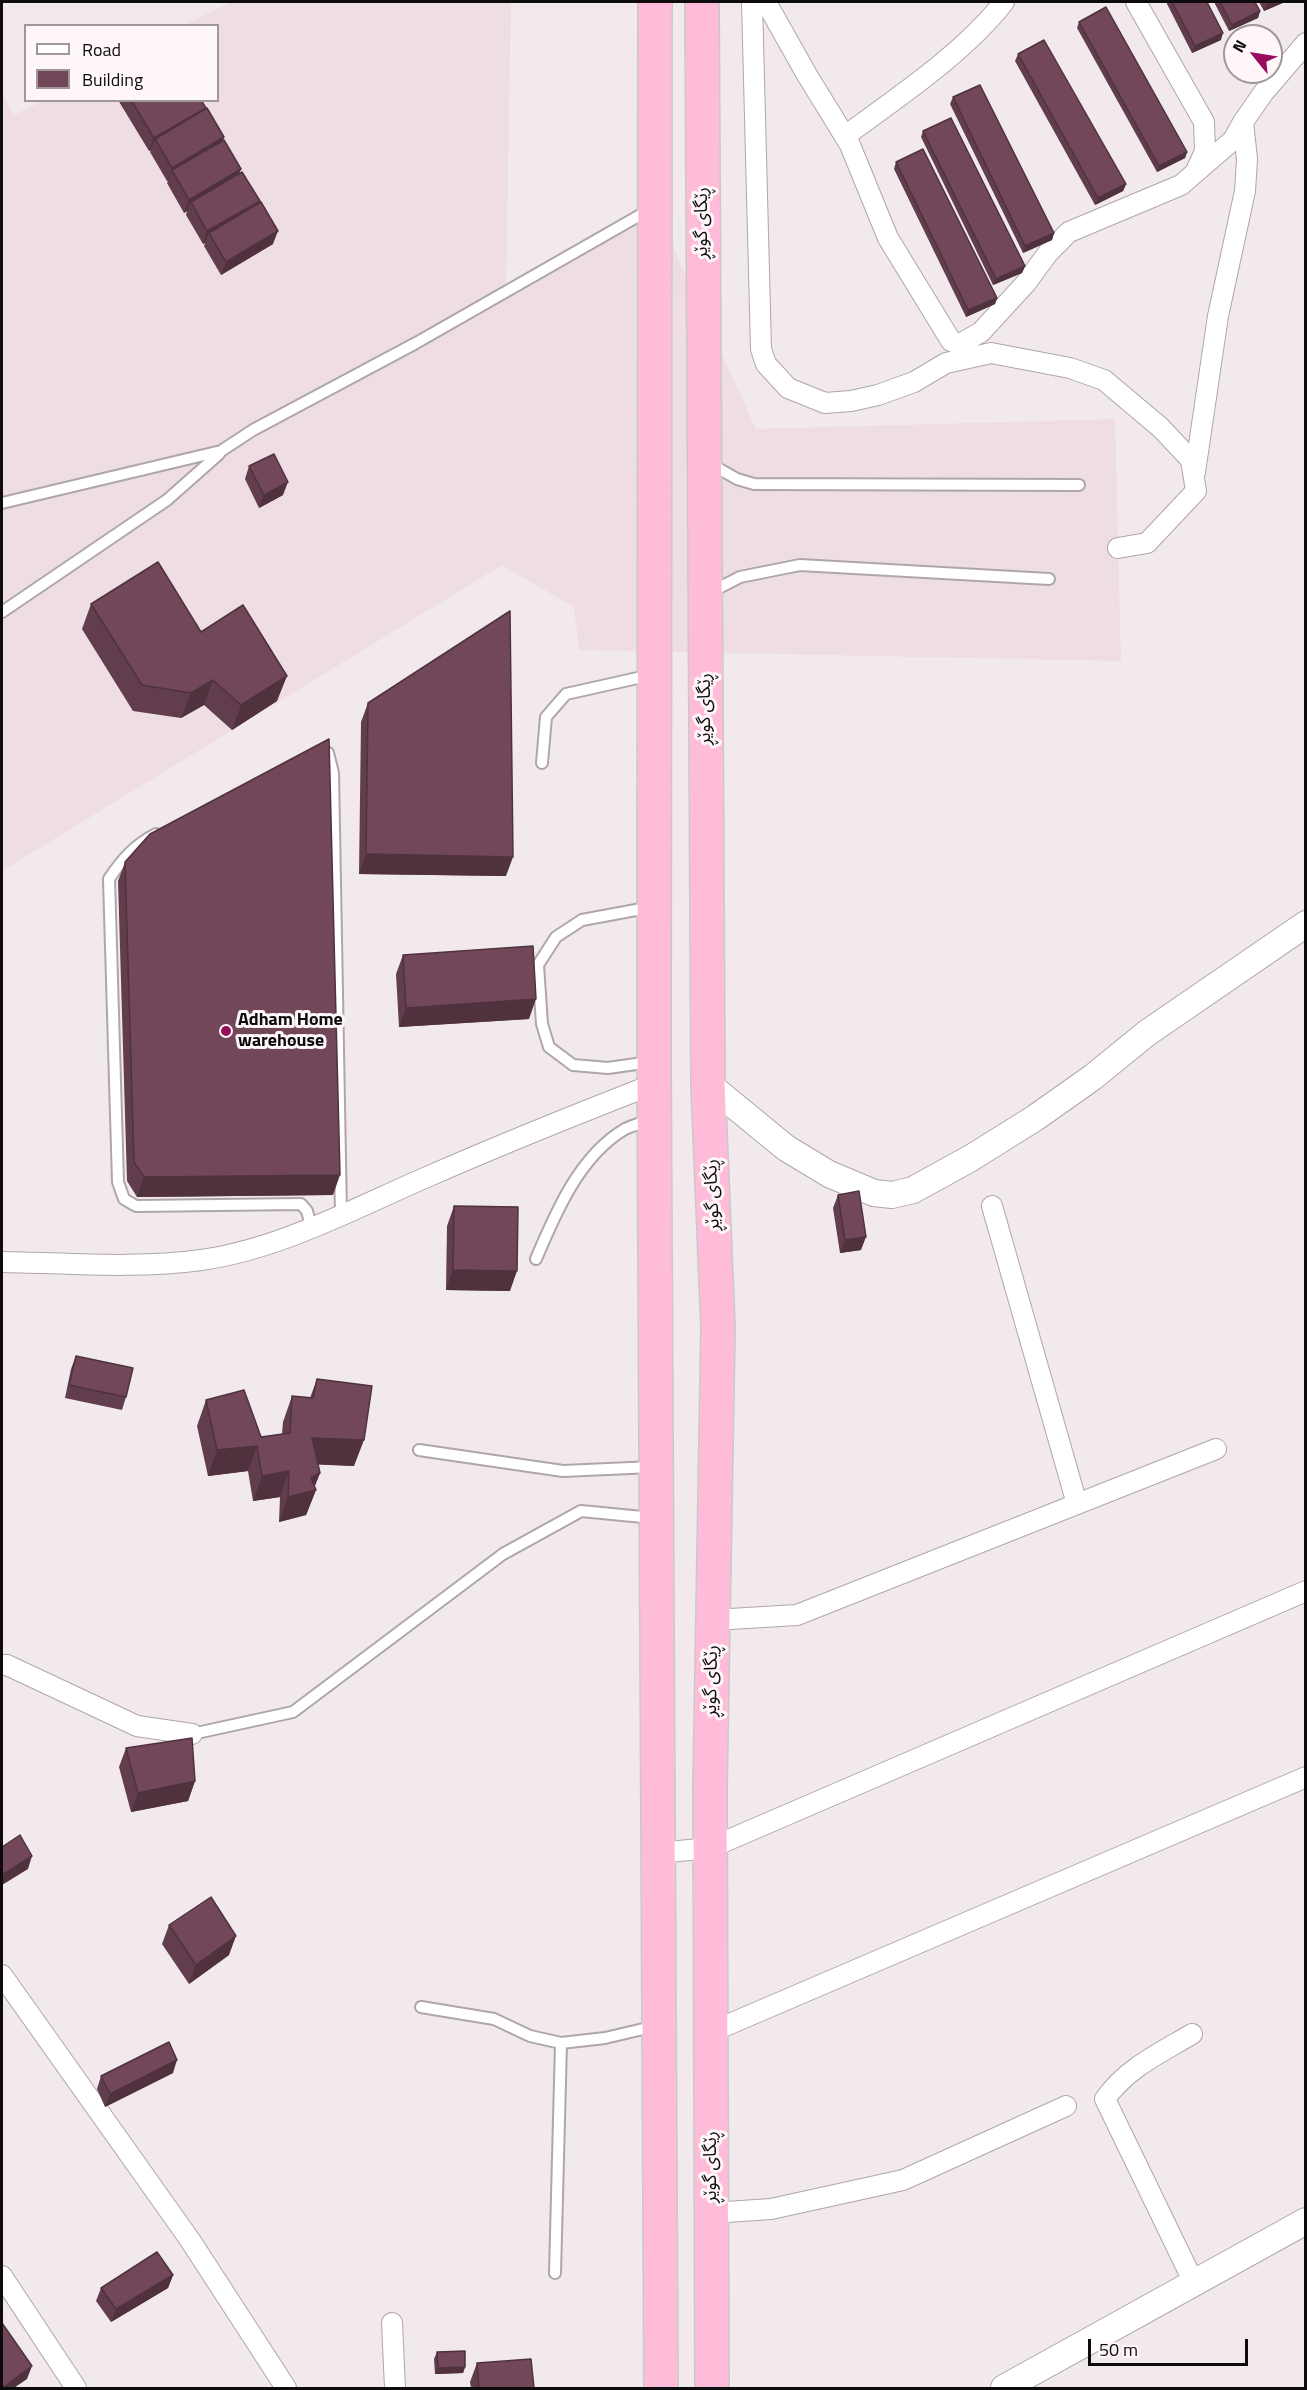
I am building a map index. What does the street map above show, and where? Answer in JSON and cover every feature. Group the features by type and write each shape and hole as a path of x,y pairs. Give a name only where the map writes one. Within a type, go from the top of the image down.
{"highway":[{"path":"655,2 654,1118 661,2388"},
{"name":"ڕێگای گوێڕ","path":"702,2 708,1084 718,1327 710,1848 712,2388"}],"street":[{"path":"752,2 761,349 766,364 788,388 825,403 851,401 878,395 914,382 946,363 991,353 1070,368 1104,380 1161,428 1191,460 1196,491 1147,543 1118,548"},
{"path":"766,2 845,136 888,238 951,341 960,344 981,332 1069,232 1181,185 1233,140 1264,92 1305,43"},
{"path":"845,136 895,100 967,40 1004,2"},
{"path":"1136,2 1204,122 1205,151 1195,172"},
{"path":"1194,481 1218,316 1245,190 1247,159 1243,123"},
{"path":"708,1084 778,1142 829,1174 874,1192 892,1195 914,1190 1035,1118 1093,1077 1147,1033 1305,924"},
{"path":"2,1262 111,1264 202,1260 262,1246 515,1138 654,1073"},
{"path":"992,1206 1077,1504"},
{"path":"713,1620 797,1615 1216,1449"},
{"path":"658,1853 710,1848 1305,1590"},
{"path":"2,1665 137,1726 192,1734"},
{"path":"711,2032 1305,1777"},
{"path":"2,1976 190,2240 286,2388"},
{"path":"1192,2034 1135,2067 1114,2085 1105,2099 1194,2283"},
{"path":"712,2212 771,2209 903,2180 1066,2106"},
{"path":"1004,2388 1305,2222"},
{"path":"2,2276 76,2388"},
{"path":"392,2323 395,2388"}],"lane":[{"path":"2,612 167,500 221,451 253,430 416,343 655,207"},
{"path":"2,503 221,451"},
{"path":"705,461 737,479 754,484 1079,485"},
{"path":"705,595 740,577 800,565 1049,579"},
{"path":"542,763 546,717 566,694 654,674"},
{"path":"306,757 317,752 328,753 333,773 341,1214"},
{"path":"172,826 140,842 121,860 109,879 118,1182 124,1199 136,1206 301,1204 307,1211 311,1226"},
{"path":"654,906 582,920 556,937 538,965 542,1024 549,1047 573,1065 654,1073"},
{"path":"536,1259 563,1196 596,1154 625,1129 654,1118"},
{"path":"419,1450 562,1471 656,1467"},
{"path":"192,1734 293,1712 503,1554 581,1511 656,1518"},
{"path":"421,2007 494,2019 530,2036 561,2043 605,2038 660,2025"},
{"path":"555,2273 561,2043"}],"shaded area":[{"path":"231,2 511,2 506,291 655,207 756,429 1115,419 1121,661 579,650 574,607 502,565 2,871 2,92 14,115 40,102 219,102 219,24 187,24"}],"building":[{"path":"1172,2 1207,2 1223,33 1195,46"},
{"path":"1220,2 1255,2 1260,11 1231,24"},
{"path":"1106,7 1187,152 1159,166 1079,22"},
{"path":"1044,40 1126,184 1098,198 1018,54"},
{"path":"980,85 1054,233 1025,246 953,97"},
{"path":"132,102 202,102 206,108 154,138"},
{"path":"207,108 224,137 172,168 155,139"},
{"path":"951,118 1025,266 996,279 923,131"},
{"path":"224,140 241,169 189,200 172,170"},
{"path":"923,149 997,298 968,310 896,162"},
{"path":"242,172 260,201 207,231 191,202"},
{"path":"261,202 278,231 226,262 209,233"},
{"path":"274,454 288,482 264,495 249,466"},
{"path":"158,562 201,632 243,605 287,676 241,705 213,680 191,693 142,685 91,604"},
{"path":"510,611 513,857 366,854 368,703"},
{"name":"Adham Home warehouse","path":"329,739 340,1175 144,1177 134,1162 125,862 150,834"},
{"path":"533,946 536,999 406,1008 403,955"},
{"path":"859,1191 866,1237 845,1240 838,1195"},
{"path":"454,1206 518,1207 517,1271 453,1270"},
{"path":"76,1356 133,1368 126,1397 69,1385"},
{"path":"317,1379 372,1386 364,1440 312,1438 320,1473 311,1478 316,1490 288,1497 289,1471 262,1476 257,1446 217,1450 206,1400 244,1390 261,1437 290,1433 292,1396 313,1398"},
{"path":"192,1738 195,1781 138,1793 126,1748"},
{"path":"20,1835 32,1856 2,1875 2,1847"},
{"path":"211,1897 236,1936 196,1965 169,1925"},
{"path":"169,2042 177,2060 110,2094 101,2076"},
{"path":"157,2252 173,2275 116,2309 101,2288"},
{"path":"2,2323 32,2366 2,2388"},
{"path":"465,2351 465,2367 438,2368 437,2352"},
{"path":"531,2359 534,2388 479,2388 477,2363"}],"place":[{"name":"Adham Home warehouse","path":"226,1031"}]}
